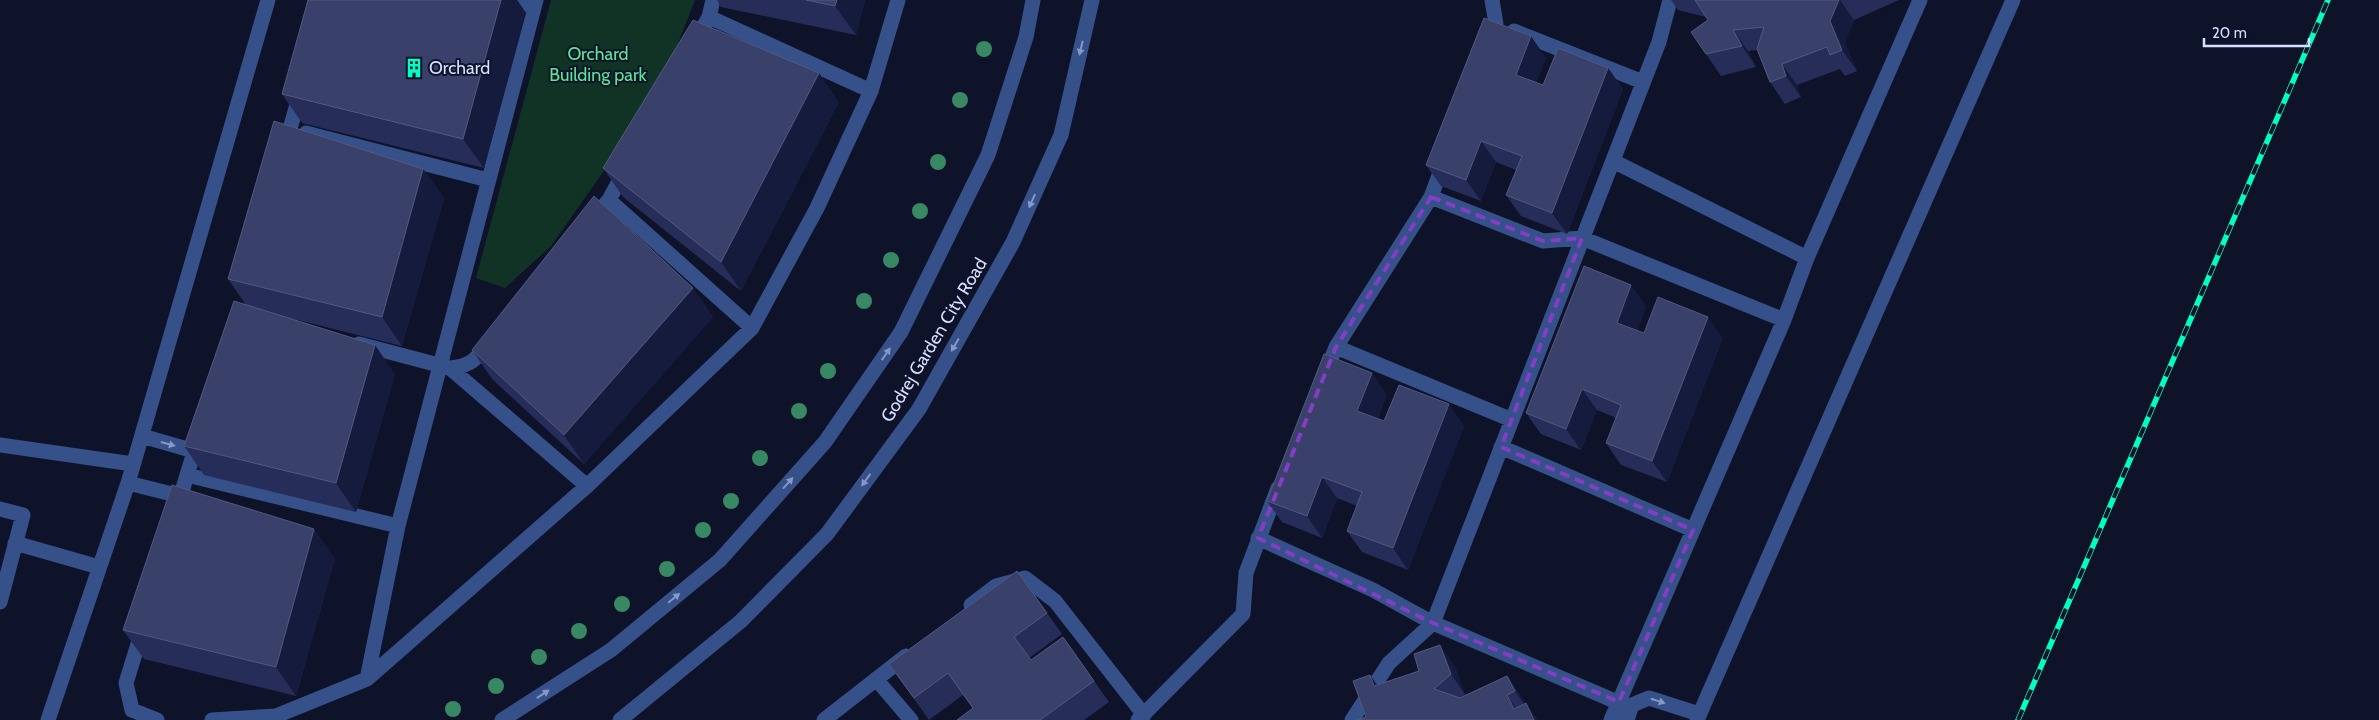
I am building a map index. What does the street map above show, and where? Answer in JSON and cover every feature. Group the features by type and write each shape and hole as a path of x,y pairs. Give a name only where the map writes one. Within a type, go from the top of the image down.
{"street":[{"path":"48,720 128,483 268,0"},
{"path":"367,679 398,526 444,367 488,180 535,4 506,0"},
{"path":"690,52 709,16 713,0"},
{"path":"212,720 276,716 367,679 587,486 752,328 817,208 871,91 898,0"},
{"path":"502,720 611,650 720,560 825,442 901,332 988,155 1026,37 1033,0"},
{"name":"Godrej Garden City Road","path":"620,720 741,621 827,534 919,409 1013,242 1061,135 1092,0"},
{"path":"1485,54 1496,24 1492,0"},
{"path":"1352,720 1389,663 1433,623 1659,42 1670,0"},
{"path":"1626,710 1693,530 1784,320 1807,258 1920,0"},
{"path":"1611,720 1632,705 1649,698 1698,717 2014,0"},
{"path":"709,16 871,91"},
{"path":"1496,24 1643,82"},
{"path":"282,156 303,83"},
{"path":"290,129 488,180"},
{"path":"1321,384 1336,347 1431,197 1451,144"},
{"path":"583,231 609,200 633,157"},
{"path":"1613,161 1807,258"},
{"path":"1431,197 1543,241 1582,238 1784,320"},
{"path":"609,200 752,328"},
{"path":"342,340 444,367 463,367 474,361 500,330"},
{"path":"1336,347 1512,420"},
{"path":"444,367 587,486"},
{"path":"172,524 202,424"},
{"path":"142,436 194,452"},
{"path":"0,445 133,464"},
{"path":"1501,447 1693,530"},
{"path":"959,615 996,586 1025,578 1055,601 1141,718 1243,614 1246,573 1284,474"},
{"path":"187,475 398,526"},
{"path":"128,483 180,496"},
{"path":"0,509 23,514 0,602"},
{"path":"1258,538 1373,590 1433,623 1626,710"},
{"path":"15,543 99,567"},
{"path":"145,618 126,683 132,710 157,720"},
{"path":"824,720 921,644"},
{"path":"876,679 911,720"}],"highlighted area":[{"path":"1431,197 1543,241 1582,238 1501,447 1693,530 1619,702 1433,623 1258,538 1336,347"}],"green space":[{"name":"Orchard Building park","path":"551,0 695,0 666,74 625,141 551,246 505,288 476,278"}],"building":[{"name":"Orchard","path":"308,0 501,0 463,139 282,94"},
{"path":"806,0 837,0 835,6"},
{"path":"1695,0 1839,0 1830,21 1842,50 1830,55 1827,47 1782,64 1786,76 1770,82 1757,49 1764,27 1733,30 1742,46 1706,54 1691,32 1708,20"},
{"path":"1484,18 1531,36 1516,75 1543,85 1558,48 1608,68 1552,213 1506,195 1522,156 1481,141 1466,180 1426,165"},
{"path":"693,20 819,73 721,262 603,168"},
{"path":"274,121 423,169 382,317 228,279"},
{"path":"594,196 693,288 564,435 472,350"},
{"path":"1584,266 1631,285 1617,323 1644,333 1658,297 1708,317 1652,461 1606,443 1621,405 1582,389 1566,429 1526,413"},
{"path":"234,301 375,345 336,483 184,446"},
{"path":"1324,354 1372,373 1357,411 1384,421 1399,385 1449,404 1393,548 1347,531 1362,492 1322,477 1307,516 1267,501"},
{"path":"172,485 314,529 276,667 123,630"},
{"path":"1017,571 1047,613 1014,637 1031,660 1063,637 1094,681 1040,720 957,720 973,708 948,673 914,698 889,664"},
{"path":"1440,645 1451,674 1434,689 1460,698 1507,676 1515,691 1507,695 1514,709 1526,703 1534,720 1357,720 1366,717 1353,681 1370,675 1374,686 1419,671 1414,654"}],"railway":[{"path":"2018,720 2328,0"}],"place":[{"name":"Orchard","path":"414,68"}]}
